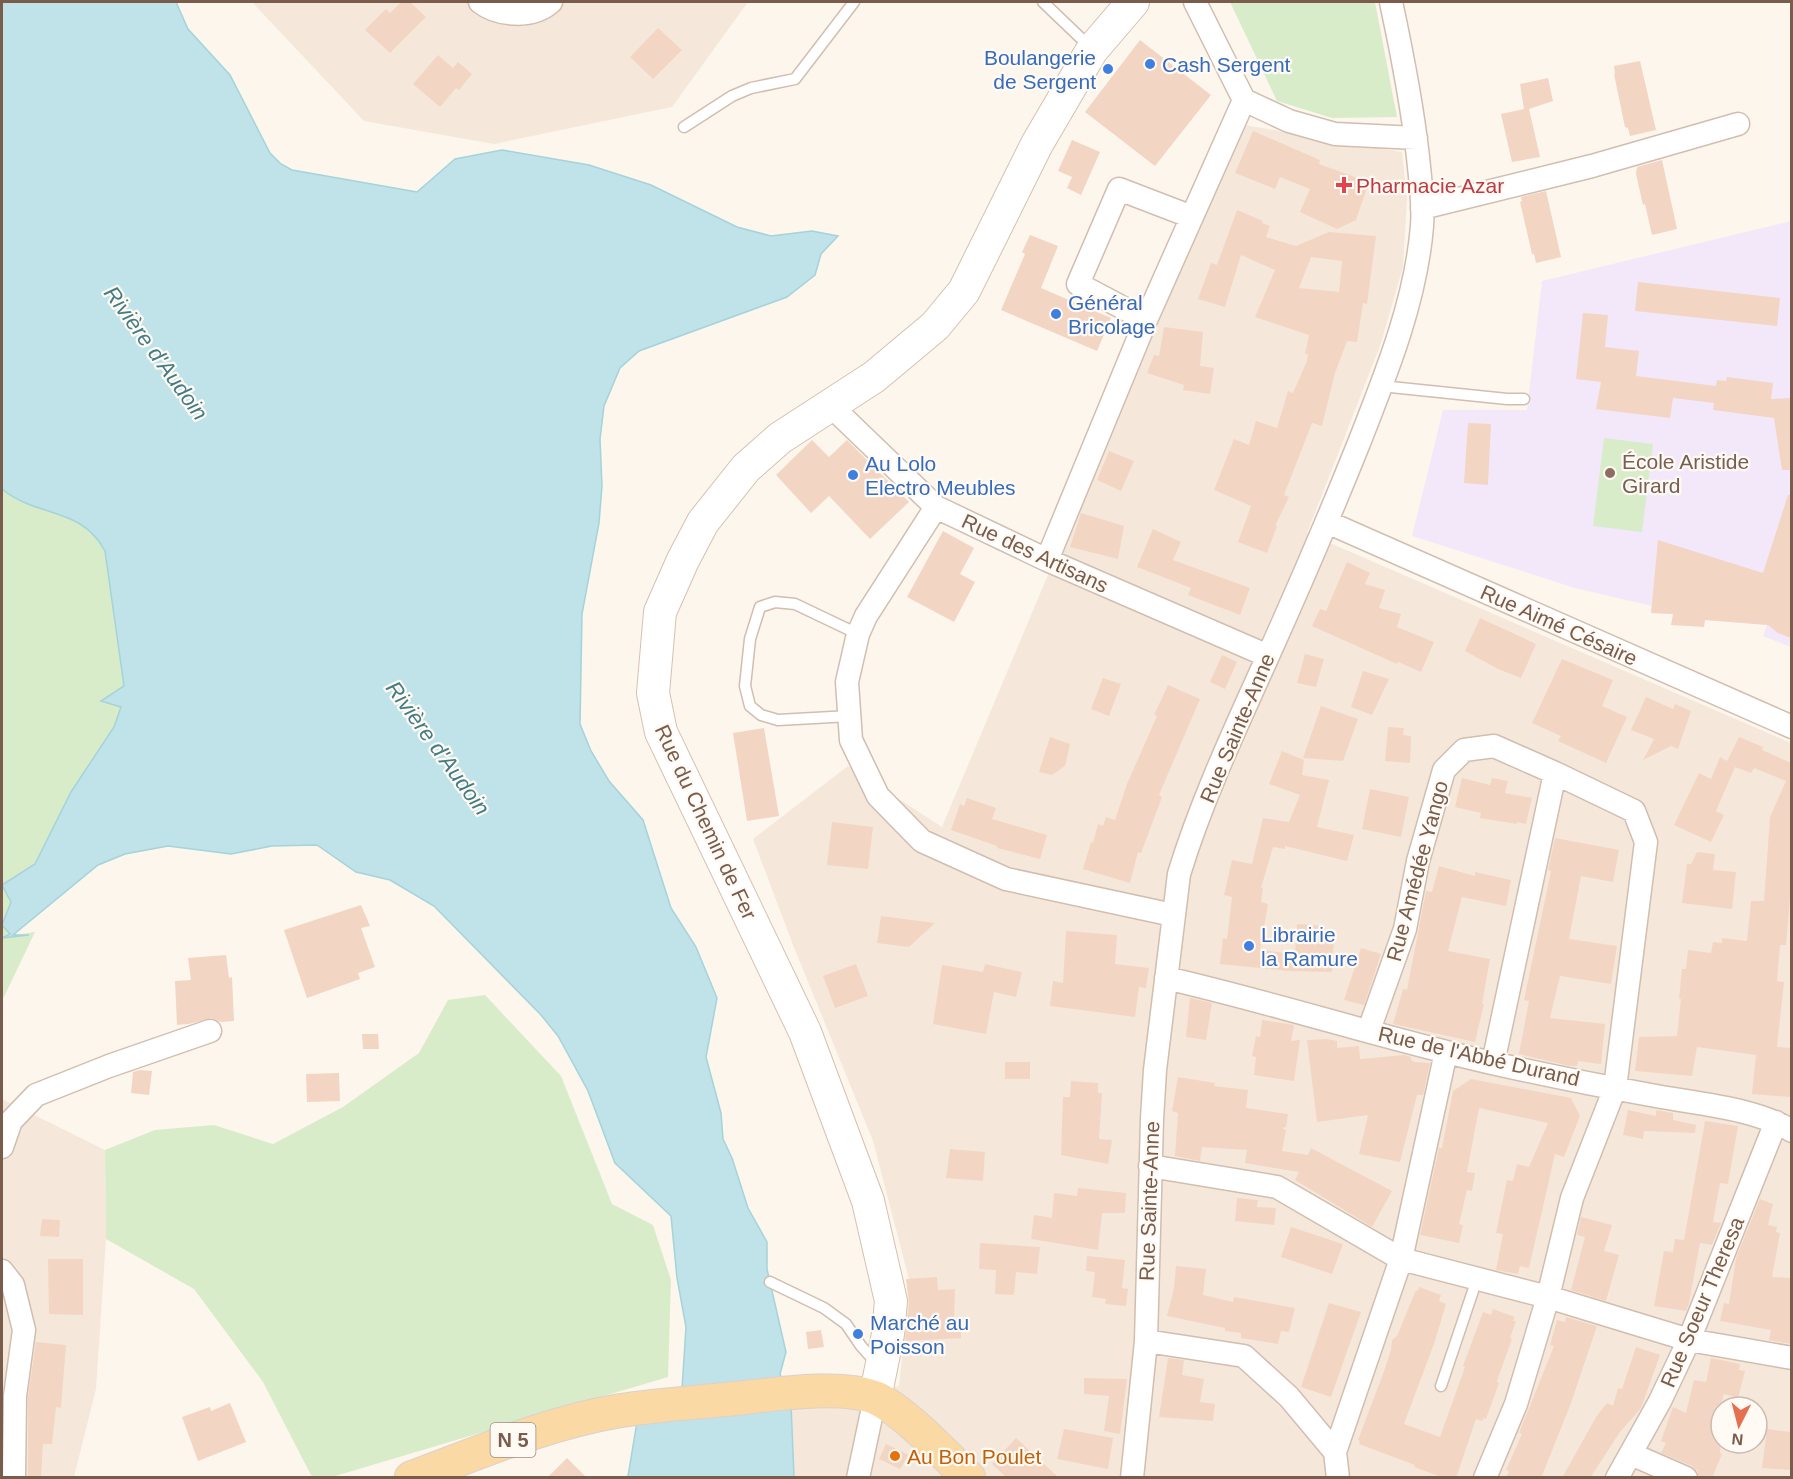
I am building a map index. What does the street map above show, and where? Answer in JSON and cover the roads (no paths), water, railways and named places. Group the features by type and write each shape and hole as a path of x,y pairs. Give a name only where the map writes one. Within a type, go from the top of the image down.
{"main road":[{"name":"Rue du Chemin de Fer","path":"878,1383 891,1316 891,1301 868,1201 805,1032 661,732 653,693 660,612 703,522 746,468 780,438 874,377 907,351 935,326 964,291 1037,144 1092,50 1132,2"},
{"name":"N 5","path":"411,1478 547,1429 618,1411 803,1391 855,1394 878,1383 901,1415 969,1478"}],"street":[{"path":"480,2 490,10 522,14 550,2"},
{"path":"1195,2 1244,100 1289,121 1335,134 1416,138"},
{"name":"Rue Sainte-Anne","path":"1132,1478 1146,1341 1150,1166 1155,1070 1179,874 1189,843 1240,717 1327,522 1382,386 1405,313 1415,271 1422,225 1416,138 1390,2"},
{"path":"1047,560 1146,320 1244,100"},
{"path":"1422,208 1592,166 1738,124"},
{"path":"1146,320 1078,284 1119,189 1192,217"},
{"name":"Rue des Artisans","path":"831,406 936,507 1047,560 1268,656"},
{"path":"936,507 866,616 858,634 847,682 851,740 878,796 922,842 1006,879 1173,915"},
{"name":"Rue Aimé Césaire","path":"1327,522 1791,727"},
{"name":"Rue Amédée Yango","path":"1369,1030 1405,929 1418,861 1444,770 1464,750 1494,746 1634,811 1646,842 1615,1089 1572,1198 1548,1297 1516,1404 1485,1478"},
{"path":"1493,1063 1555,773"},
{"name":"Rue de l'Abbé Durand","path":"1166,978 1446,1052 1615,1089 1728,1109 1787,1128"},
{"path":"2,1147 11,1121 36,1095 210,1031"},
{"path":"1338,1478 1335,1452 1401,1259 1446,1052"},
{"name":"Rue Soeur Theresa","path":"1617,1478 1660,1401 1787,1128"},
{"path":"1150,1166 1277,1187 1401,1259 1548,1297 1689,1340 1791,1358"},
{"path":"2,1271 13,1286 24,1330 8,1393 14,1478"},
{"path":"1146,1341 1244,1356 1289,1397 1335,1452"},
{"path":"858,1478 878,1383"},
{"path":"1631,1454 1686,1478"}],"lane":[{"path":"684,127 732,96 751,88 795,79 854,2"},
{"path":"1043,2 1092,50"},
{"path":"1382,386 1524,399"},
{"path":"850,716 778,720 761,715 750,706 745,686 747,663 750,639 760,607 776,602 795,604 858,634"},
{"path":"1441,1386 1477,1279"},
{"path":"770,1281 824,1308 846,1324 861,1346 878,1383"}],"water":[{"name":"Rivière d'Audoin","path":"2,2 176,2 188,29 230,75 270,153 281,164 292,170 417,192 455,159 502,150 589,165 651,185 737,227 771,236 812,231 838,236 821,254 815,275 787,297 639,351 620,368 604,406 600,439 602,486 599,523 582,614 580,724 591,751 609,781 643,820 671,908 696,947 717,998 706,1057 721,1113 723,1139 732,1158 748,1208 767,1242 767,1269 786,1352 780,1374 791,1404 794,1477 626,1477 637,1422 682,1389 686,1327 677,1278 671,1216 615,1163 588,1091 558,1036 541,1015 434,906 390,880 356,872 317,845 272,846 231,854 168,846 125,854 98,865 13,935 29,935 2,938 10,934 2,925 11,902 2,885 35,864 71,792 114,727 121,707 101,701 124,686 105,551 84,526 58,514 29,505 2,489"}],"place":[{"name":"Cash Sergent","path":"1150,64"},
{"name":"Boulangerie de Sergent","path":"1108,69"},
{"name":"Pharmacie Azar","path":"1344,185"},
{"name":"Général Bricolage","path":"1056,314"},
{"name":"École Aristide Girard","path":"1610,473"},
{"name":"Au Lolo Electro Meubles","path":"853,475"},
{"name":"Librairie la Ramure","path":"1249,946"},
{"name":"Marché au Poisson","path":"858,1334"},
{"name":"Au Bon Poulet","path":"895,1456"}]}
